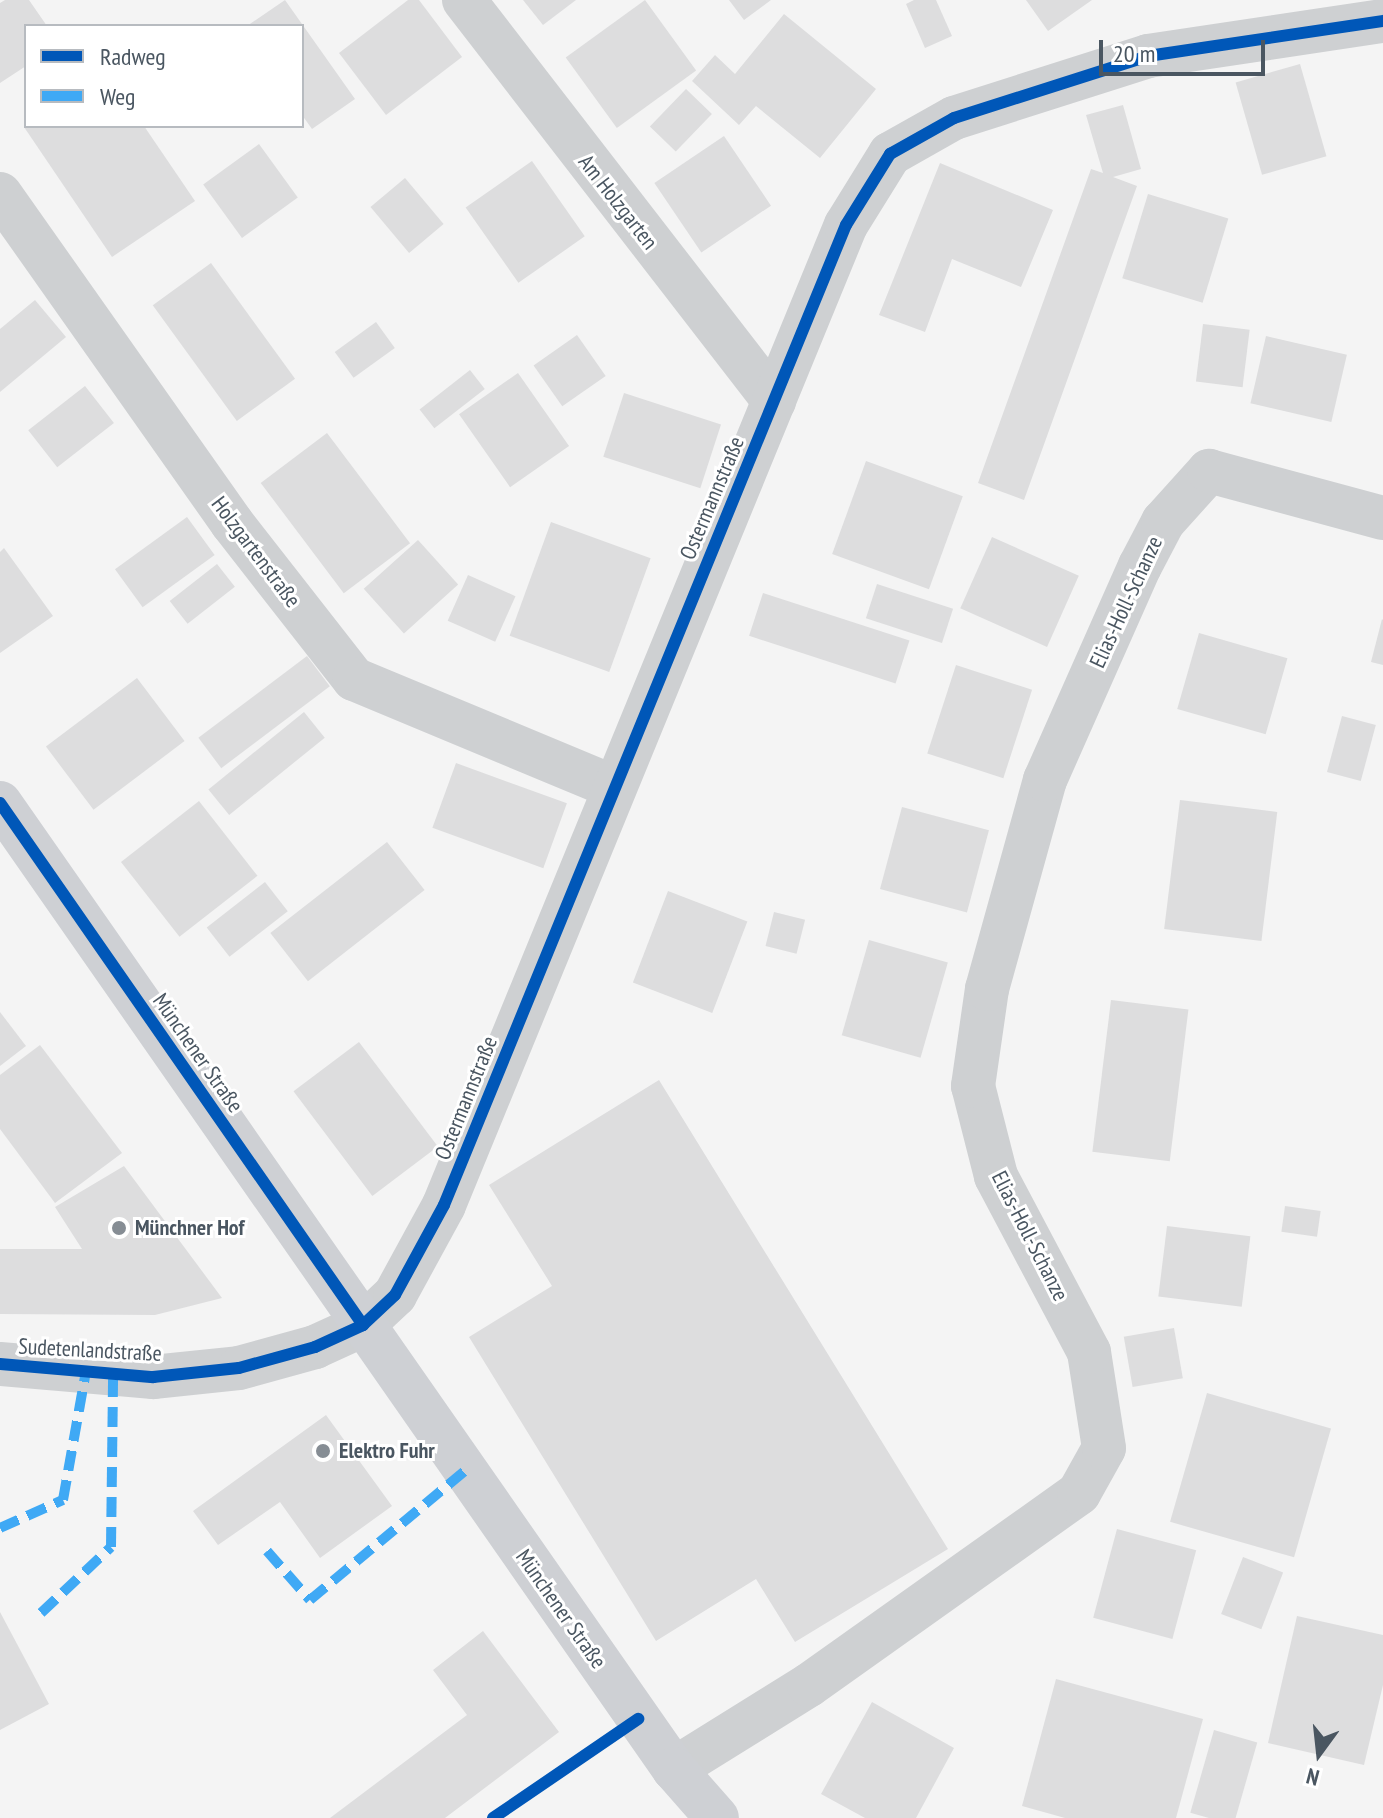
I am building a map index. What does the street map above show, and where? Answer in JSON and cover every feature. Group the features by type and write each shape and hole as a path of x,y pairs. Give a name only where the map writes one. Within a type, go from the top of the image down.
{"main road":[{"name":"Münchener Straße","path":"0,803 674,1769 717,1818"}],"street":[{"name":"Am Holzgarten","path":"464,0 774,401"},
{"name":"Ostermannstraße","path":"363,1325 395,1295 423,1253 846,225 890,154 954,118 1148,56 1383,21"},
{"name":"Holzgartenstraße","path":"0,194 232,523 354,679 613,787"},
{"name":"Elias-Holl-Schanze","path":"674,1769 809,1685 1079,1493 1104,1448 1089,1352 996,1176 973,1086 987,989 1045,780 1140,566 1163,522 1209,471 1383,518"},
{"name":"Sudetenlandstraße","path":"0,1364 153,1377 239,1368 315,1347 363,1325"}],"building":[{"path":"5,0 29,0 46,24 24,24 24,67 0,83 0,3"},
{"path":"285,0 302,24 250,24"},
{"path":"408,0 419,0 462,57 386,115 339,53"},
{"path":"523,0 576,0 543,25"},
{"path":"645,0 696,70 617,128 566,58"},
{"path":"729,0 771,0 744,20"},
{"path":"914,0 936,0 952,36 925,48 906,4"},
{"path":"1026,0 1092,0 1048,31"},
{"path":"784,14 876,89 820,158 756,106 739,125 692,81 715,55 735,74"},
{"path":"304,27 355,99 312,129 304,118"},
{"path":"1300,64 1326,156 1262,175 1236,82"},
{"path":"686,89 712,114 676,151 650,126"},
{"path":"1123,105 1141,169 1113,177 1137,186 1024,500 978,483 1091,169 1103,173 1086,115"},
{"path":"25,128 145,128 195,201 112,257"},
{"path":"724,136 771,206 701,253 654,183"},
{"path":"259,144 298,197 242,238 203,185"},
{"path":"532,161 585,236 518,283 466,207"},
{"path":"940,163 1053,210 1021,287 952,259 925,332 879,315"},
{"path":"405,178 444,224 409,253 371,207"},
{"path":"1148,194 1228,219 1203,303 1122,278"},
{"path":"211,263 295,379 237,421 153,305"},
{"path":"35,300 66,337 0,392 0,329"},
{"path":"376,322 395,348 354,378 335,352"},
{"path":"1203,324 1250,330 1243,387 1196,382"},
{"path":"577,335 606,376 562,406 534,365"},
{"path":"1266,336 1347,355 1331,422 1250,403"},
{"path":"470,370 485,389 434,428 420,409"},
{"path":"518,373 569,446 510,487 459,414"},
{"path":"85,386 114,423 57,467 28,430"},
{"path":"624,393 721,425 700,488 603,457"},
{"path":"327,433 410,543 344,593 261,483"},
{"path":"866,461 963,496 929,589 832,554"},
{"path":"187,517 215,555 143,607 115,569"},
{"path":"551,522 651,558 609,672 510,636"},
{"path":"992,537 1079,576 1047,647 960,608"},
{"path":"418,540 458,585 404,633 364,589"},
{"path":"4,548 53,616 0,653 0,552"},
{"path":"217,564 235,587 188,624 170,601"},
{"path":"468,575 516,596 495,642 448,621"},
{"path":"877,584 953,609 942,643 866,618"},
{"path":"763,593 909,641 896,683 749,636"},
{"path":"1383,620 1383,665 1371,662"},
{"path":"1199,633 1287,658 1266,734 1177,709"},
{"path":"307,656 330,686 221,768 198,738"},
{"path":"956,665 1032,690 1003,778 927,753"},
{"path":"137,678 185,741 93,810 46,747"},
{"path":"304,712 325,738 229,815 208,789"},
{"path":"1342,716 1376,725 1361,781 1327,772"},
{"path":"456,763 567,803 543,868 432,828"},
{"path":"1180,800 1277,812 1261,941 1164,929"},
{"path":"199,801 257,876 179,937 121,862"},
{"path":"902,807 989,830 967,912 880,889"},
{"path":"387,842 425,890 308,981 270,933"},
{"path":"265,882 288,911 229,957 207,928"},
{"path":"668,891 747,921 712,1013 633,982"},
{"path":"774,912 805,920 797,954 766,946"},
{"path":"869,940 948,963 921,1058 842,1035"},
{"path":"1111,1000 1188,1010 1170,1161 1092,1152"},
{"path":"0,1012 26,1046 0,1066"},
{"path":"359,1042 438,1147 372,1196 294,1091"},
{"path":"40,1045 122,1153 55,1203 0,1129 0,1075"},
{"path":"659,1080 948,1549 795,1642 756,1579 656,1641 469,1337 552,1286 489,1185"},
{"name":"Münchner Hof","path":"124,1166 222,1298 155,1315 0,1314 0,1249 82,1249 55,1207"},
{"path":"1285,1206 1321,1211 1317,1237 1281,1232"},
{"path":"1167,1226 1250,1236 1242,1307 1158,1296"},
{"path":"1174,1328 1183,1378 1133,1387 1124,1337"},
{"path":"1207,1393 1331,1429 1294,1557 1170,1522"},
{"path":"326,1415 392,1506 320,1558 280,1502 218,1545 193,1511"},
{"path":"1117,1529 1196,1550 1172,1639 1093,1618"},
{"path":"1243,1557 1283,1572 1261,1629 1221,1614"},
{"path":"0,1612 49,1704 0,1730"},
{"path":"1297,1616 1383,1635 1383,1685 1364,1765 1268,1743"},
{"path":"483,1631 559,1732 445,1818 330,1818 467,1715 433,1670"},
{"path":"1056,1679 1203,1719 1176,1818 1065,1818 1022,1806"},
{"path":"872,1702 954,1748 916,1818 865,1818 821,1794"},
{"path":"1214,1730 1257,1742 1236,1818 1209,1818 1190,1813"}],"marked path":[{"path":"0,1528 63,1500 86,1371"},
{"path":"41,1613 111,1547 113,1374"},
{"path":"267,1551 310,1600 465,1471"}],"cycle path":[{"path":"0,1364 153,1377 239,1368 315,1347 363,1325 395,1295 444,1205 846,225 890,154 954,118 1148,56 1383,21"},
{"path":"0,803 363,1325"},
{"path":"493,1818 638,1719"}],"place":[{"name":"Münchner Hof","path":"119,1228"},
{"name":"Elektro Fuhr","path":"323,1451"}]}
